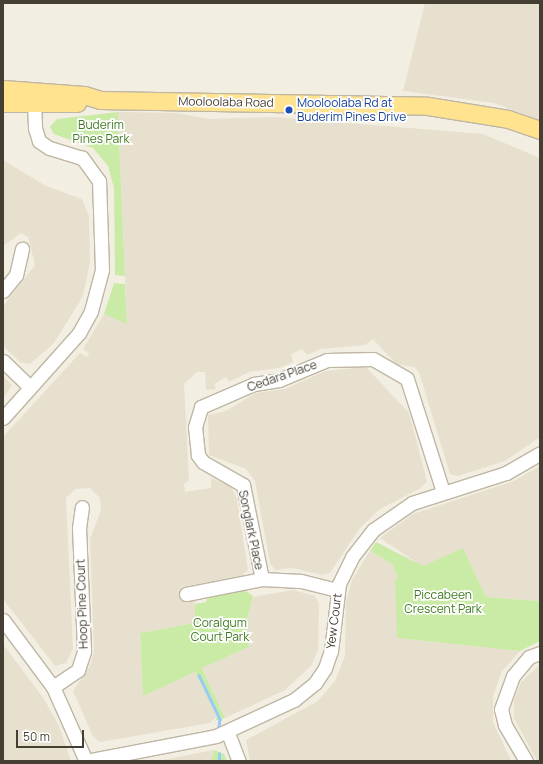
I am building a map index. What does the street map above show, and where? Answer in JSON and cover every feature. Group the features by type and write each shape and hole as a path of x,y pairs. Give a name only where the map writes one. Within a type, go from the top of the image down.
{"main road":[{"name":"Mooloolaba Road","path":"3,89 34,96 90,104 100,100 428,106 470,111 537,131"},
{"name":"Mooloolaba Road","path":"3,103 34,96"}],"street":[{"path":"3,418 79,333 91,311 101,276 103,250 99,181 94,169 74,154 49,148 39,141 34,96"},
{"path":"3,291 16,275 22,249"},
{"name":"Cedara Place","path":"214,468 198,455 195,427 201,407 254,384 279,380 327,360 364,357 407,379 443,492"},
{"path":"3,361 30,387"},
{"name":"Yew Court","path":"86,761 228,733 294,700 315,683 329,659 338,590 348,563 373,530 399,509 443,492 506,473 540,453"},
{"name":"Songlark Place","path":"214,468 243,485 262,579 300,581 338,590"},
{"name":"Hoop Pine Court","path":"53,687 78,670 84,651 79,528 82,507"},
{"path":"186,594 262,579"},
{"path":"3,620 53,687 86,761"},
{"path":"526,761 505,725 502,710 513,676 529,657 540,653"},
{"path":"228,733 239,761"}],"shaded area":[{"path":"425,3 540,3 540,120 494,103 403,91"},
{"path":"118,112 176,113 209,119 274,117 483,134 540,158 540,437 505,461 458,476 450,474 419,372 414,367 396,364 373,339 365,345 321,349 307,355 302,349 291,354 293,362 279,368 249,372 229,382 226,377 214,384 216,389 206,390 205,372 197,372 184,384 189,480 184,484 185,492 211,488 211,478 231,486 237,499 248,570 241,576 181,587 182,600 195,601 194,623 140,633 143,695 195,672 217,716 210,723 100,742 93,736 73,691 90,666 94,652 90,539 101,510 100,498 90,488 75,489 66,498 73,649 66,663 55,666 3,599 3,437 80,353 87,357 89,353 83,349 104,314 127,323"},
{"path":"3,160 46,186 82,199 89,216 90,263 83,296 54,343 30,364 20,362 3,346 3,306 35,265 28,237 21,233 3,246"},
{"path":"366,367 409,413 427,481 421,488 380,509 360,528 330,573 322,575 293,568 275,570 270,563 255,481 246,469 209,455 208,415 226,411 256,393 285,389 325,371"},
{"path":"3,376 12,385 3,399"},
{"path":"540,466 540,601 486,597 463,548 423,567 380,538 413,514 514,481"},
{"path":"370,551 392,564 398,578 397,638 520,651 502,671 493,696 493,722 511,761 250,761 246,740 318,701 335,681 345,656 346,602 352,580"},
{"path":"293,590 315,596 319,604 318,650 311,666 285,690 225,718 202,668 249,647 246,623 253,597"},
{"path":"3,644 44,699 59,726 71,761 3,761"},
{"path":"540,665 540,761 537,761 514,718 514,700 521,682"},
{"path":"214,750 211,761 157,761"}],"green space":[{"name":"Buderim Pines Park","path":"118,112 125,276 115,275 114,188 108,166 93,148 54,134 50,127 57,119"},
{"path":"114,283 125,284 127,324 104,314"},
{"name":"Piccabeen Crescent Park","path":"376,542 423,566 463,548 486,597 540,601 540,641 520,651 397,638 395,580 398,578 392,564 370,551"},
{"name":"Coralgum Court Park","path":"243,589 253,596 246,623 249,647 202,668 225,718 215,721 217,716 195,672 143,696 140,633 194,623 195,604 206,602 209,595"},
{"path":"214,750 224,754 227,761 211,761"}],"waterway":[{"path":"199,675 220,719 219,726"},
{"path":"219,754 219,761"}],"place":[{"name":"Mooloolaba Rd at Buderim Pines Drive","path":"289,110"}]}
